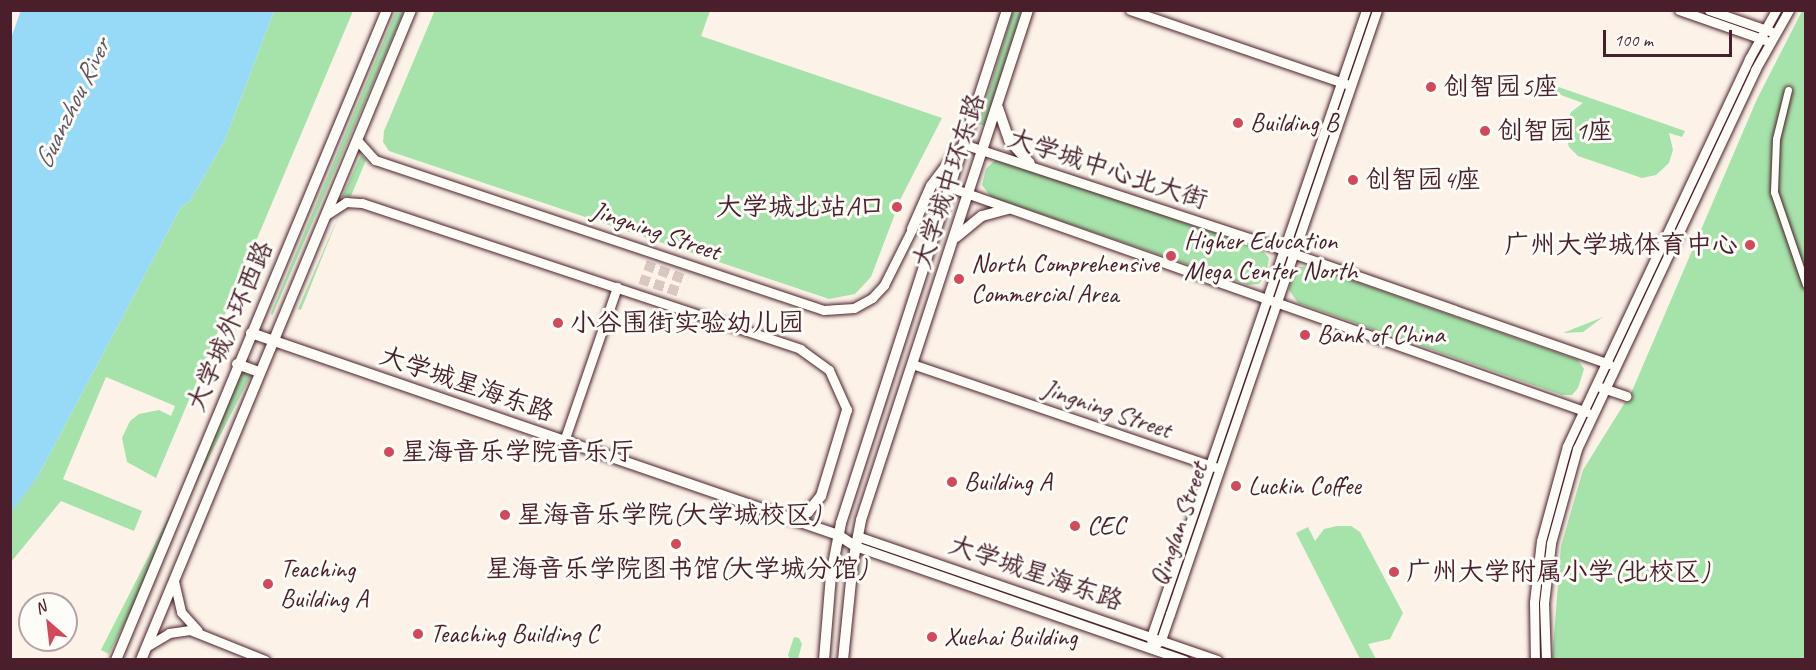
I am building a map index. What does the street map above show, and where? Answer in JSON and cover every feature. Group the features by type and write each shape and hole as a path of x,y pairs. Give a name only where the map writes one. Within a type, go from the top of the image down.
{"main road":[{"name":"大学城外环西路","path":"116,660 237,364 387,10"},
{"name":"大学城外环西路","path":"141,660 411,10"},
{"name":"大学城中环东路","path":"824,660 838,535 892,358 952,188 963,144 1007,10"},
{"name":"大学城中环东路","path":"843,660 856,541 1028,10"},
{"path":"1130,10 1351,86"},
{"name":"Qinglan Street","path":"1156,638 1282,249 1366,10"},
{"name":"Qinglan Street","path":"1152,648 1220,469 1377,10"},
{"path":"1679,10 1773,37"},
{"path":"1709,10 1762,34"},
{"path":"1535,660 1534,602 1541,541 1558,473 1593,385 1762,34 1776,10"},
{"path":"1546,660 1544,603 1555,524 1592,414 1773,37 1789,10"},
{"path":"999,105 1008,140 1030,163"},
{"name":"Jingning Street","path":"357,140 375,160 824,310 854,308 872,298 884,285 912,229"},
{"name":"大学城中心北大街","path":"963,144 1030,163 1614,366"},
{"path":"912,229 931,186 963,144"},
{"path":"952,188 1592,414"},
{"path":"324,216 340,204 357,202 617,287 812,355 834,378 847,410 821,496 808,512 790,518"},
{"path":"954,240 982,216 1008,209"},
{"path":"564,441 617,287"},
{"name":"大学城星海东路","path":"250,333 838,535 1217,660"},
{"path":"237,364 259,372"},
{"name":"Jingning Street","path":"912,364 1220,469"},
{"path":"1593,385 1626,396"},
{"name":"大学城星海东路","path":"856,541 1185,660"},
{"path":"174,580 181,612 198,631"},
{"path":"146,648 176,631 198,631 265,660"}],"street":[{"path":"1788,90 1776,139 1774,192 1806,285"}],"green space":[{"path":"435,10 710,11 701,36 942,118 901,198 871,277 855,294 829,299 389,151 383,142 384,131"},
{"path":"274,11 353,11 156,478 127,462 122,438 130,421 139,414 159,410 171,416 175,406 106,377 63,479 142,511 134,531 61,501 11,562 10,513 37,478 181,207 190,201 225,140"},
{"path":"396,11 404,11 272,316 271,313"},
{"path":"1013,11 1022,11 985,126 979,124"},
{"name":"广州大学城体育中心","path":"1802,11 1805,11 1805,659 1552,660 1561,546 1583,470 1632,391 1757,99"},
{"path":"1550,84 1685,131 1682,137 1669,133 1673,150 1669,163 1656,175 1642,178 1578,156 1569,147 1564,129 1571,112 1583,103 1547,90"},
{"path":"361,155 366,160 351,196 342,197"},
{"path":"1004,160 1261,249 1269,258 1266,275 1259,284 1248,285 991,197 982,185 986,169 994,161"},
{"path":"339,215 301,310 298,309"},
{"path":"1311,266 1578,360 1584,369 1578,388 1572,395 1562,395 1298,303 1289,290 1291,277 1299,267"},
{"path":"1603,317 1583,332 1563,333"},
{"path":"243,371 251,375 109,654 101,650"},
{"path":"1351,526 1360,532 1403,613 1390,639 1368,644 1376,659 1360,659 1296,533 1308,527 1315,541 1324,529"},
{"path":"794,637 799,638 802,644 798,659 790,659 788,655"}],"water":[{"name":"Guanzhou River","path":"21,10 274,11 225,140 190,201 181,207 37,478 11,513 10,41"}],"tunnel":[{"path":"645,265 687,280"},
{"path":"640,279 683,293"}],"place":[{"name":"创智园5座","path":"1431,87"},
{"name":"Building B","path":"1238,123"},
{"name":"创智园1座","path":"1485,131"},
{"name":"创智园4座","path":"1353,180"},
{"name":"大学城北站A口","path":"897,207"},
{"name":"广州大学城体育中心","path":"1750,245"},
{"name":"Higher Education Mega Center North","path":"1171,256"},
{"name":"North Comprehensive Commercial Area","path":"959,279"},
{"name":"小谷围街实验幼儿园","path":"558,323"},
{"name":"Bank of China","path":"1305,335"},
{"name":"星海音乐学院音乐厅","path":"389,452"},
{"name":"Building A","path":"952,482"},
{"name":"Luckin Coffee","path":"1236,486"},
{"name":"星海音乐学院(大学城校区)","path":"505,515"},
{"name":"CEC","path":"1075,526"},
{"name":"星海音乐学院图书馆(大学城分馆)","path":"676,544"},
{"name":"广州大学附属小学(北校区)","path":"1394,572"},
{"name":"Teaching Building A","path":"268,584"},
{"name":"Teaching Building C","path":"418,634"},
{"name":"Xuehai Building","path":"932,637"}]}
